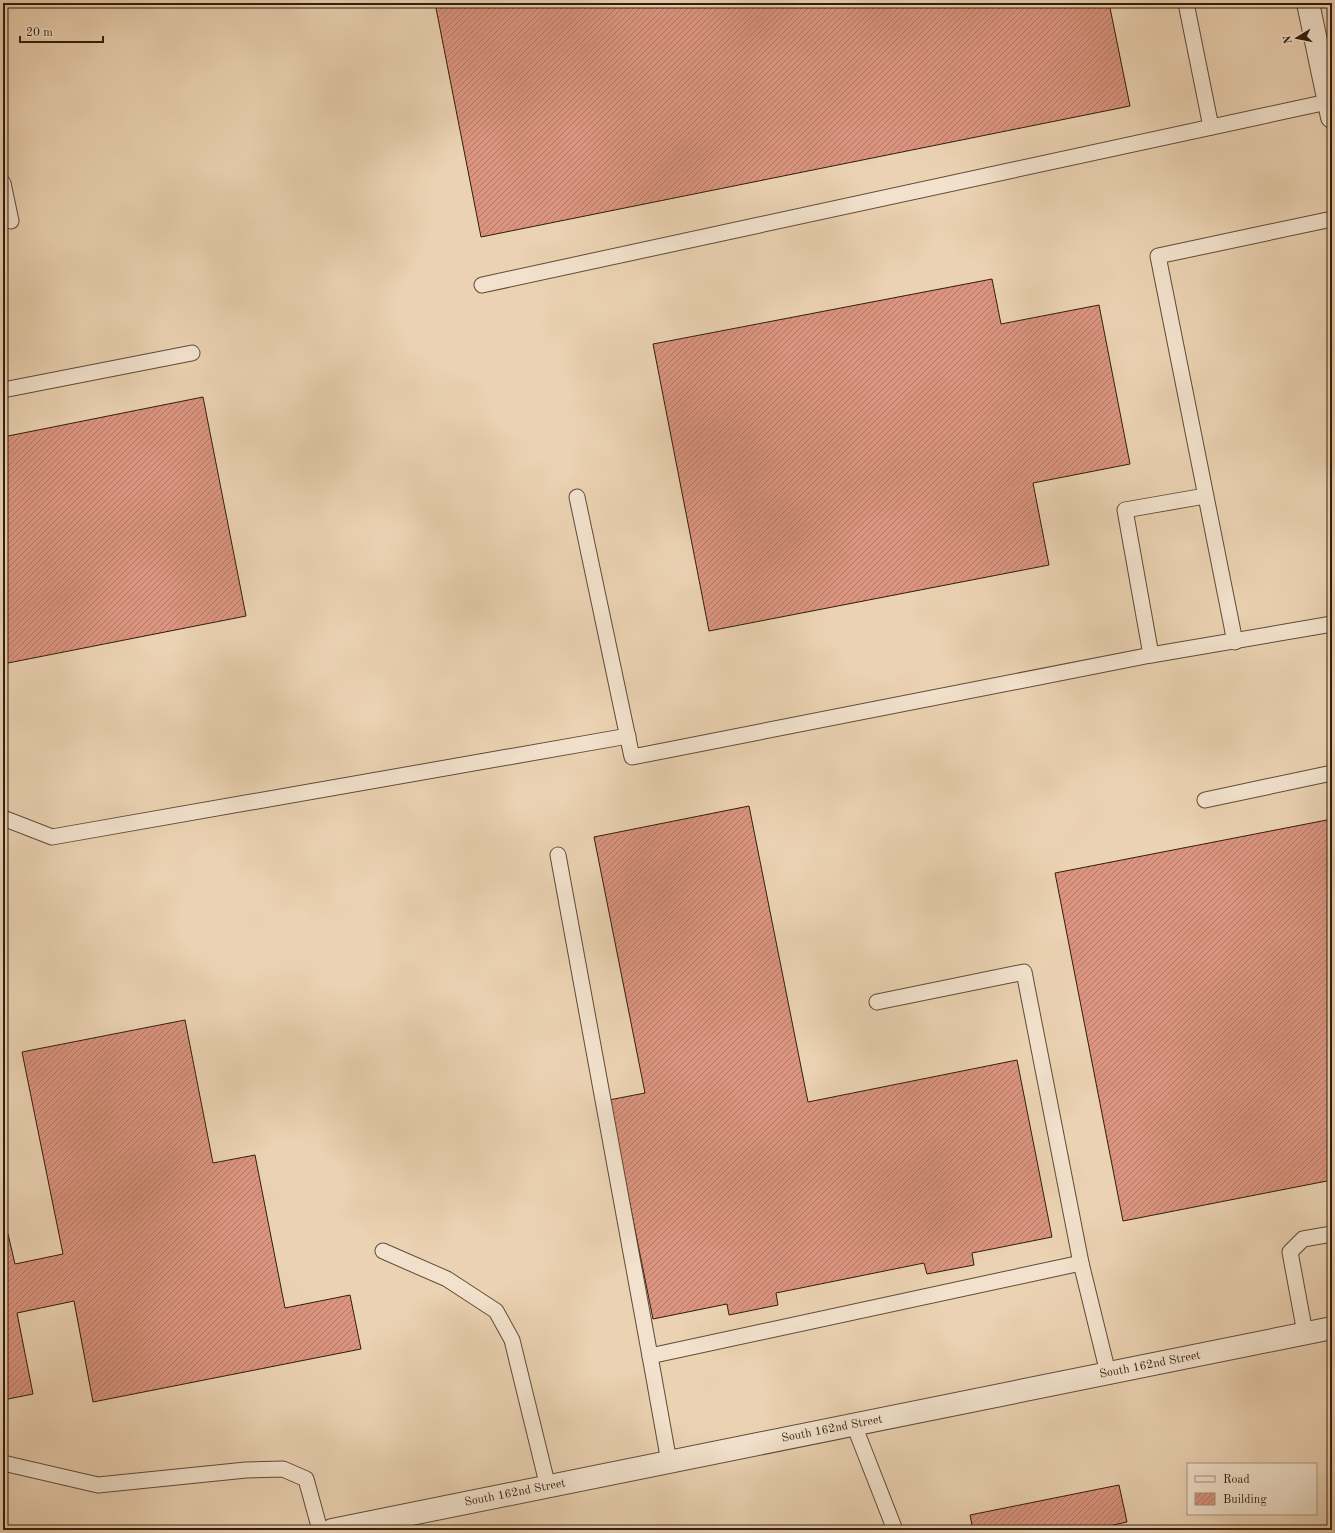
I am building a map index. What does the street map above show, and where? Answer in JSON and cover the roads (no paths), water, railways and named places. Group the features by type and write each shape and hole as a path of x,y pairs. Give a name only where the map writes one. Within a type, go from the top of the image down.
{"street":[{"path":"1308,3 1331,106"},
{"name":"South 162nd Street","path":"332,1530 1332,1328"}],"lane":[{"path":"1186,3 1211,127"},
{"path":"482,285 1211,127 1331,106"},
{"path":"3,183 11,221"},
{"path":"1236,642 1205,496 1158,256 1332,219"},
{"path":"3,390 192,353"},
{"path":"1151,655 1125,510 1205,496"},
{"path":"577,497 632,757 1151,655 1236,642 1332,624"},
{"path":"3,818 52,837 628,736"},
{"path":"1205,800 1332,773"},
{"path":"558,855 669,1462"},
{"path":"877,1002 1024,972 1081,1263 1108,1373"},
{"path":"1304,1333 1290,1252 1303,1239 1332,1234"},
{"path":"383,1251 447,1278 496,1311 512,1340 548,1486"},
{"path":"650,1356 1081,1263"},
{"path":"854,1425 895,1530"},
{"path":"3,1464 98,1485 246,1470 283,1468 306,1479 320,1530"}]}
